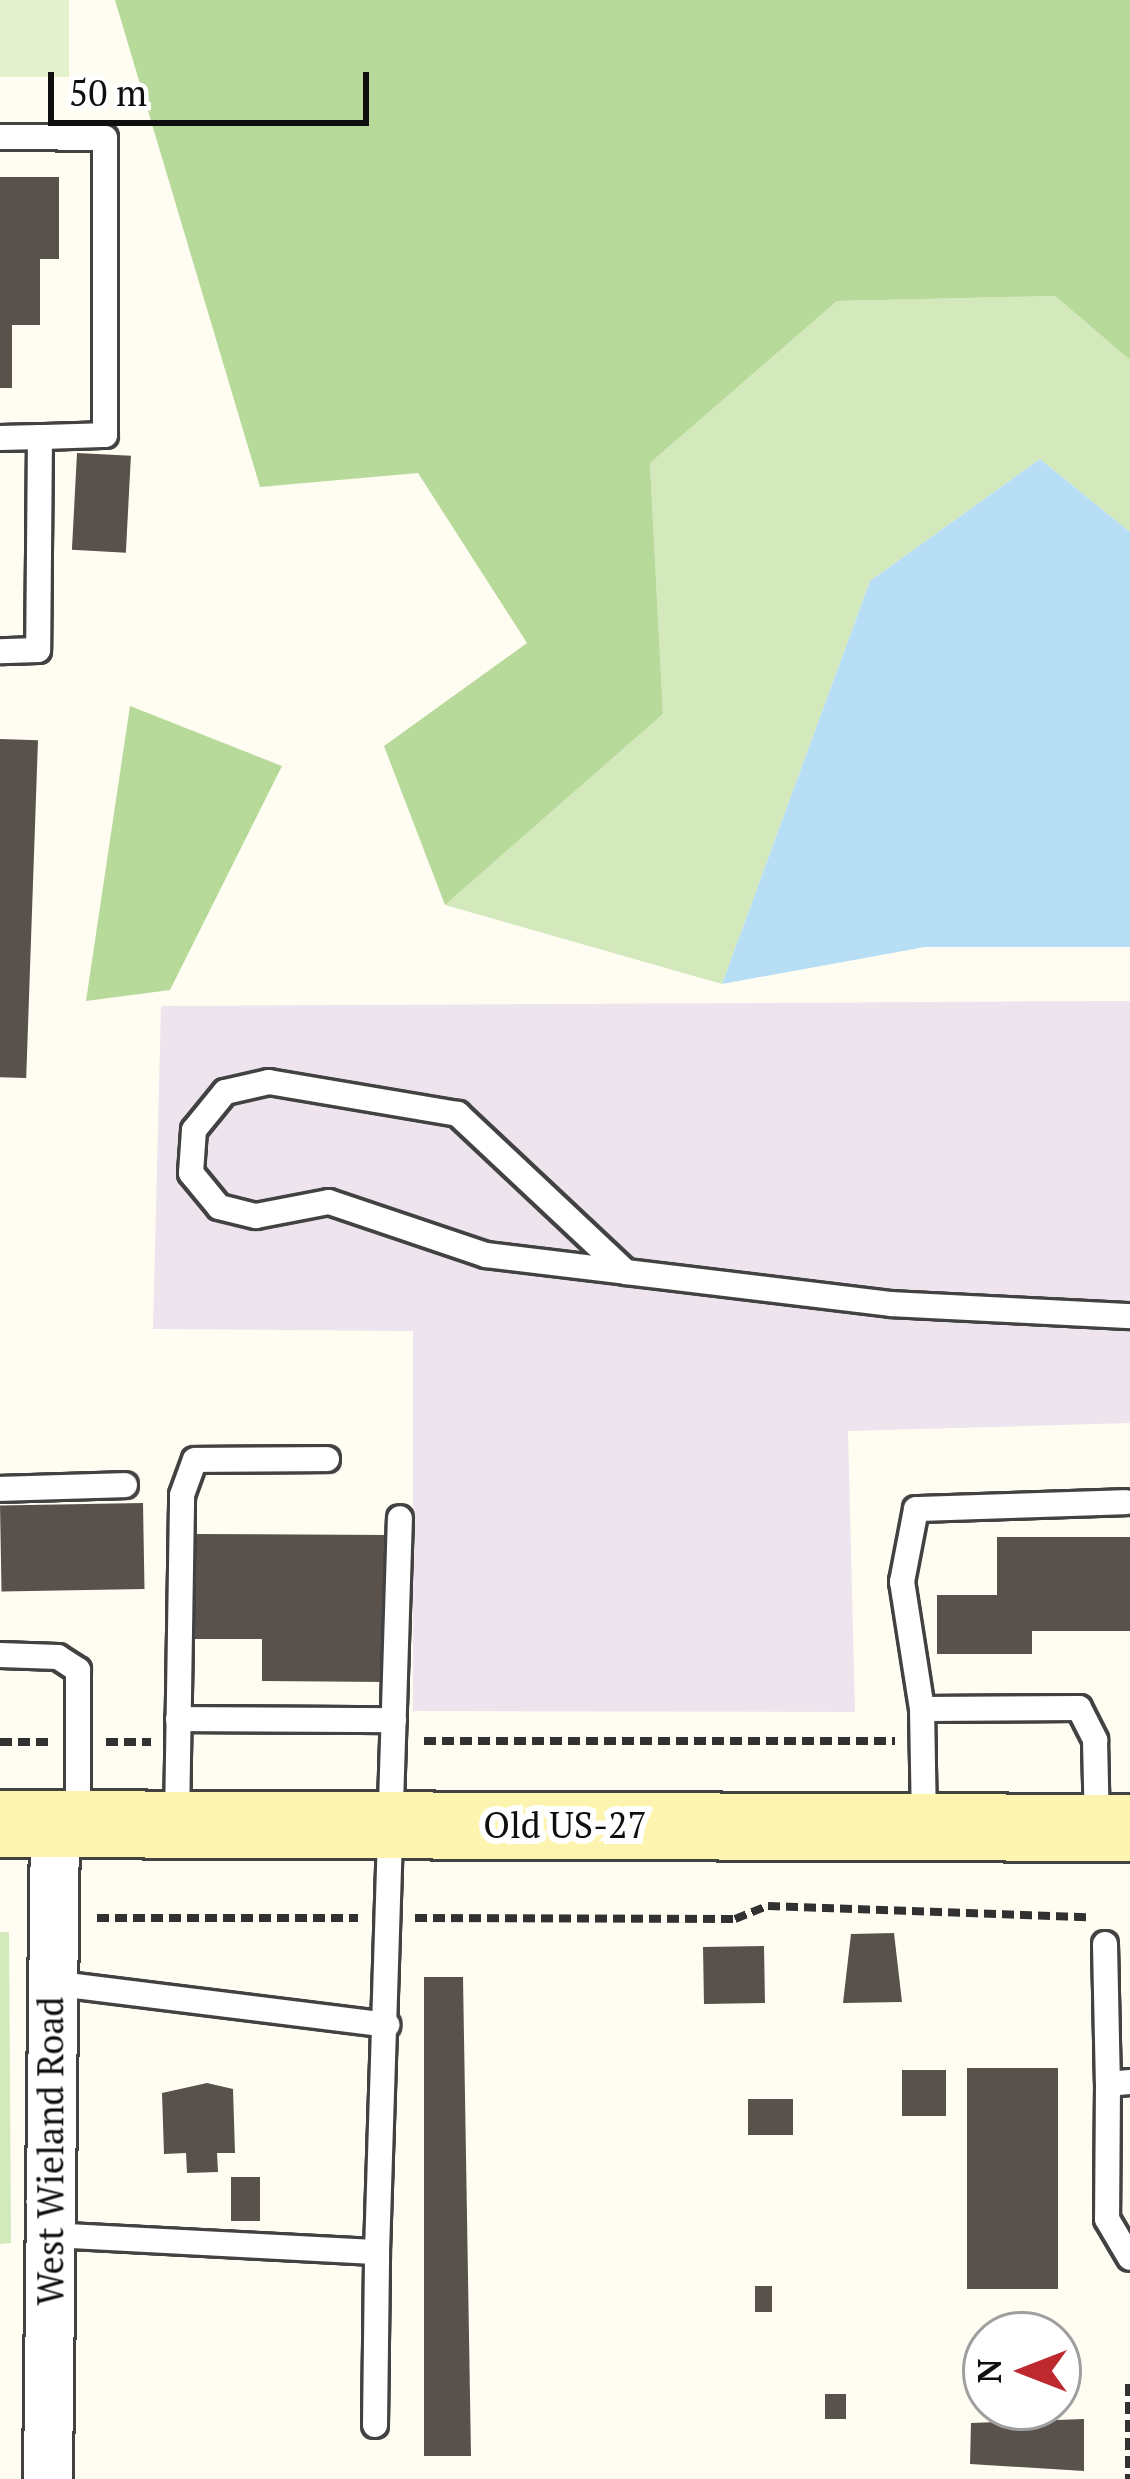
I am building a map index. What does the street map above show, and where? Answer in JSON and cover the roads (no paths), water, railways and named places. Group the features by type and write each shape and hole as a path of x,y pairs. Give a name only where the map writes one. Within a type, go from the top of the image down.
{"main road":[{"name":"Old US-27","path":"44,1824 1114,1828"}],"street":[{"name":"West Wieland Road","path":"44,1824 52,1918 48,2479"}],"lane":[{"path":"0,137 105,138 105,435 0,438"},
{"path":"0,650 38,650 40,437"},
{"path":"626,1271 458,1114 269,1082 225,1092 194,1130 191,1173 219,1208 256,1216 329,1202 486,1255 626,1271 1130,1316"},
{"path":"177,1824 182,1495 195,1460 327,1459"},
{"path":"0,1489 125,1486"},
{"path":"925,1827 922,1709 902,1582 916,1509 1126,1502"},
{"path":"375,2425 400,1517"},
{"path":"0,1655 72,1660 78,1742 44,1824"},
{"path":"922,1709 1078,1708 1095,1740 1114,1828"},
{"path":"178,1731 393,1731"},
{"path":"1105,1944 1119,2083 1107,2219 1130,2258"},
{"path":"51,1983 386,2025"},
{"path":"50,2236 377,2252"}],"water":[{"path":"1040,459 1130,532 1130,947 925,947 722,984 870,581"}]}
